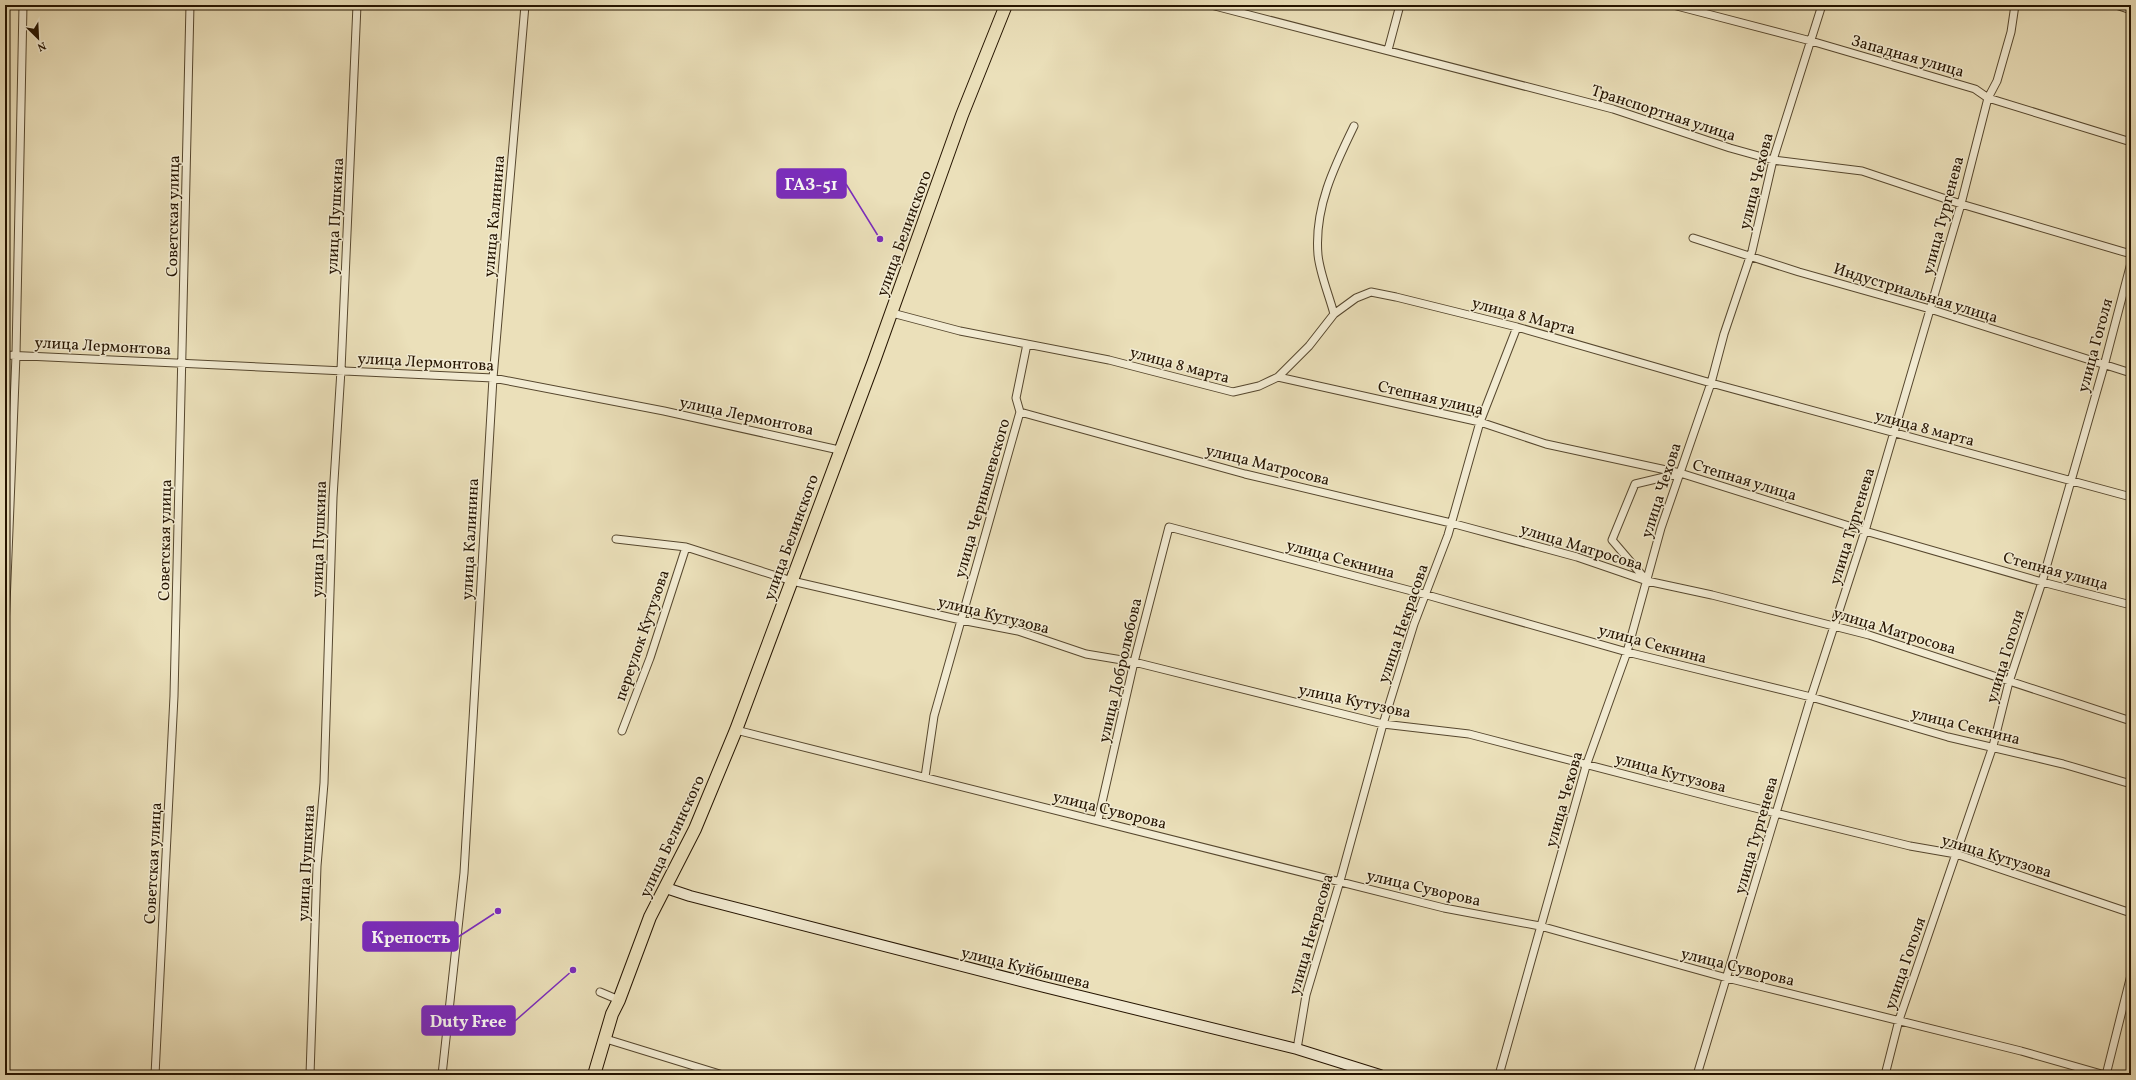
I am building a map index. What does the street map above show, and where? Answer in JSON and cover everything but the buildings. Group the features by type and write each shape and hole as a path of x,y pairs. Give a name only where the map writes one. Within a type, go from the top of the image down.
{"main road":[{"name":"улица Белинского","path":"594,1075 606,1039 612,1014 619,1000 650,917 695,829 736,730 839,450 892,312 962,115 1006,5"},
{"name":"улица Куйбышева","path":"666,888 690,896 1044,987 1297,1049 1380,1075"}],"street":[{"path":"5,629 16,355 23,5"},
{"name":"Советская улица","path":"155,1075 174,696 190,5"},
{"name":"улица Пушкина","path":"310,1075 317,866 324,783 333,496 341,370 357,5"},
{"name":"улица Калинина","path":"442,1075 464,873 493,378 525,5"},
{"name":"Транспортная улица","path":"1210,5 1613,109 1730,148 1773,160 1862,171 1961,204 2131,254"},
{"path":"1388,50 1400,5"},
{"name":"Западная улица","path":"1674,5 1811,41 1975,89 1988,98 2131,142"},
{"name":"улица Чехова","path":"1499,1075 1540,926 1551,896 1586,766 1627,652 1660,528 1711,383 1724,334 1750,256 1773,160 1822,5"},
{"name":"улица Тургенева","path":"1697,1075 1811,697 1865,531 1961,204 1988,98 1997,81 2011,32 2015,5"},
{"path":"2116,5 2131,10"},
{"path":"1334,314 1318,255 1320,206 1335,164 1354,126"},
{"name":"Индустриальная улица","path":"1693,238 1930,309 2104,366 2131,373"},
{"name":"улица Гоголя","path":"1885,1075 1899,1020 1993,746 2009,682 2042,582 2104,366 2131,263"},
{"name":"улица 8 Марта","path":"1334,314 1356,298 1371,292 1518,327 1711,383"},
{"name":"улица 8 марта","path":"892,312 960,332 1109,360 1233,392 1259,386 1278,376 1309,346 1334,314"},
{"name":"улица Некрасова","path":"1297,1049 1306,995 1340,881 1383,724 1414,624 1426,595 1451,523 1480,422 1518,327"},
{"path":"1020,412 1016,398 1026,344"},
{"name":"улица Лермонтова","path":"5,355 493,378 664,411 839,450"},
{"name":"Степная улица","path":"1278,376 1480,422 1546,444 1680,473 1865,531 2042,582 2131,605"},
{"name":"улица 8 марта","path":"1711,383 2131,497"},
{"name":"улица Матросова","path":"1020,412 1245,474 1451,523 1577,557 1647,581 1712,595 1835,626 1974,668 2009,682 2131,721"},
{"name":"улица Чернышевского","path":"925,777 934,716 1020,412"},
{"path":"1647,581 1612,540 1635,484 1680,473"},
{"name":"улица Секнина","path":"1169,527 1426,595 1627,652 1811,697 1948,737 1993,746 2131,784"},
{"name":"улица Добролюбова","path":"1098,820 1134,662 1169,527"},
{"name":"улица Кутузова","path":"616,538 686,547 792,581 961,620 1018,631 1086,654 1134,662 1383,724 1469,734 1586,766 1776,813 1910,846 1956,854 2131,914"},
{"name":"переулок Кутузова","path":"622,731 650,658 686,547"},
{"name":"улица Суворова","path":"736,730 1444,908 1540,926 1727,978 2021,1051 2106,1075"},
{"path":"2106,1075 2131,975"},
{"path":"600,992 619,1000"},
{"path":"606,1039 723,1075"}],"place":[{"name":"ГАЗ-51","path":"880,239"},
{"name":"Крепость","path":"498,911"},
{"name":"Duty Free","path":"573,970"}]}
